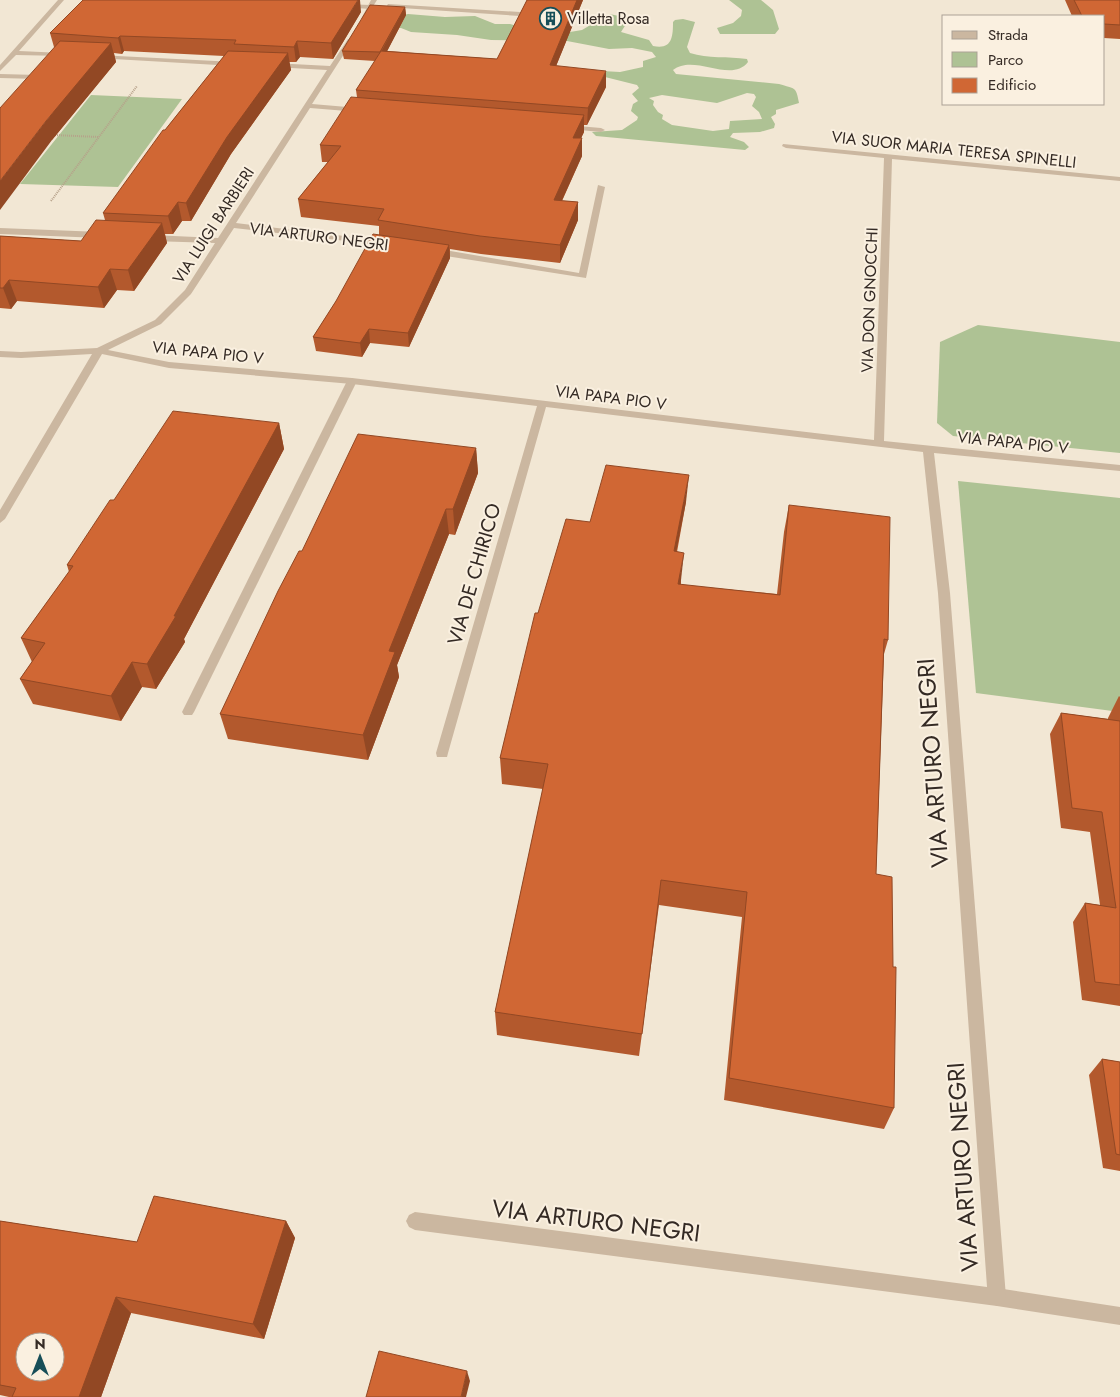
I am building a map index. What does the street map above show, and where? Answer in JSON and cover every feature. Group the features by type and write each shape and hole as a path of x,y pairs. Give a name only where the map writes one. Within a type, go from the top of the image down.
{"street":[{"path":"0,69 61,0"},
{"path":"340,6 372,4 520,14"},
{"name":"VIA LUIGI BARBIERI","path":"0,354 21,355 98,351 158,322 188,292 333,68 372,4"},
{"path":"16,53 68,55"},
{"path":"87,56 240,64"},
{"path":"268,65 333,68"},
{"path":"0,76 38,77"},
{"path":"307,106 366,110"},
{"path":"562,126 601,130"},
{"name":"VIA SUOR MARIA TERESA SPINELLI","path":"786,146 1120,179"},
{"name":"VIA DON GNOCCHI","path":"879,444 888,156"},
{"path":"421,248 583,276 601,187"},
{"name":"VIA ARTURO NEGRI","path":"232,225 393,244"},
{"path":"0,231 106,236"},
{"path":"144,237 221,241"},
{"path":"0,519 98,351"},
{"name":"VIA PAPA PIO V","path":"98,351 168,364 352,381 879,444 1120,468"},
{"path":"188,712 352,381"},
{"name":"VIA DE CHIRICO","path":"442,753 542,404"},
{"name":"VIA ARTURO NEGRI","path":"415,1221 997,1297 944,593 928,448"},
{"path":"997,1297 1120,1316"}],"path":[{"path":"51,201 142,79"},
{"path":"50,135 99,137"}],"green space":[{"path":"729,0 761,0 773,10 779,29 775,34 720,34 717,28 733,23 741,16 742,10"},
{"path":"408,14 445,17 475,16 495,24 510,24 552,35 582,30 609,14 630,18 621,32 649,40 653,46 659,47 668,44 670,41 673,33 673,22 683,19 695,22 687,47 690,53 704,56 747,59 748,62 741,68 732,70 691,65 682,66 673,70 676,74 779,84 794,89 799,103 776,110 776,114 771,117 775,124 774,128 760,132 733,133 730,137 744,142 749,147 745,150 596,136 592,132 622,130 637,120 638,117 631,111 633,104 638,101 632,94 639,88 637,85 605,77 602,71 620,72 643,67 643,61 656,57 652,52 632,48 609,49 567,41 491,40 457,35 411,32 401,28 385,29 400,16","holes":["747,93 754,94 756,97 752,106 759,112 762,119 730,121 729,129 713,131 672,125 662,119 663,115 658,112 653,105 654,101 649,98 662,95 717,103"]},
{"path":"91,95 182,99 118,187 20,184"},
{"path":"978,325 1120,342 1120,453 953,436 937,423 940,342"},
{"path":"958,481 1120,498 1120,712 976,693"}],"building":[{"path":"83,0 358,0 331,43 297,41 294,47 234,44 236,40 120,36 118,38 50,33"},
{"path":"527,0 577,0 550,65 606,71 588,108 356,90 381,51 497,59"},
{"path":"1074,0 1120,0 1120,25 1105,24 1105,15 1082,15"},
{"path":"370,5 405,7 380,52 342,51"},
{"path":"60,41 111,43 46,121 0,181 0,108"},
{"path":"228,51 288,53 227,137 186,203 178,202 168,216 103,213 163,130 165,130"},
{"path":"351,97 584,115 573,138 582,138 554,200 578,202 560,245 480,236 378,220 384,209 298,199 341,146 320,145"},
{"path":"96,220 162,223 128,270 110,269 98,287 9,280 3,288 0,288 0,236 81,241"},
{"path":"373,234 449,245 408,333 369,329 360,343 313,337 336,301"},
{"path":"173,411 279,423 174,616 176,616 147,664 132,662 111,696 20,679 45,643 21,638 73,566 67,565 110,500 114,500"},
{"path":"358,434 476,448 453,509 446,509 389,651 395,652 363,735 220,714 278,591 299,551 302,551"},
{"path":"606,465 689,475 674,551 684,553 678,584 780,595 789,505 890,517 888,640 884,639 876,874 892,877 893,967 896,967 894,1108 729,1078 747,892 661,880 642,1034 495,1012 548,764 500,758 535,613 538,613 566,519 590,522"},
{"path":"1061,713 1120,721 1120,985 1095,982 1085,903 1116,908 1102,812 1072,808"},
{"path":"1102,1059 1120,1062 1120,1155 1116,1154"},
{"path":"154,1196 286,1221 253,1324 116,1297 79,1397 12,1397 16,1388 0,1385 0,1221 137,1242"},
{"path":"379,1351 467,1371 461,1397 366,1397"}],"place":[{"name":"Villetta Rosa","path":"551,18"}]}
